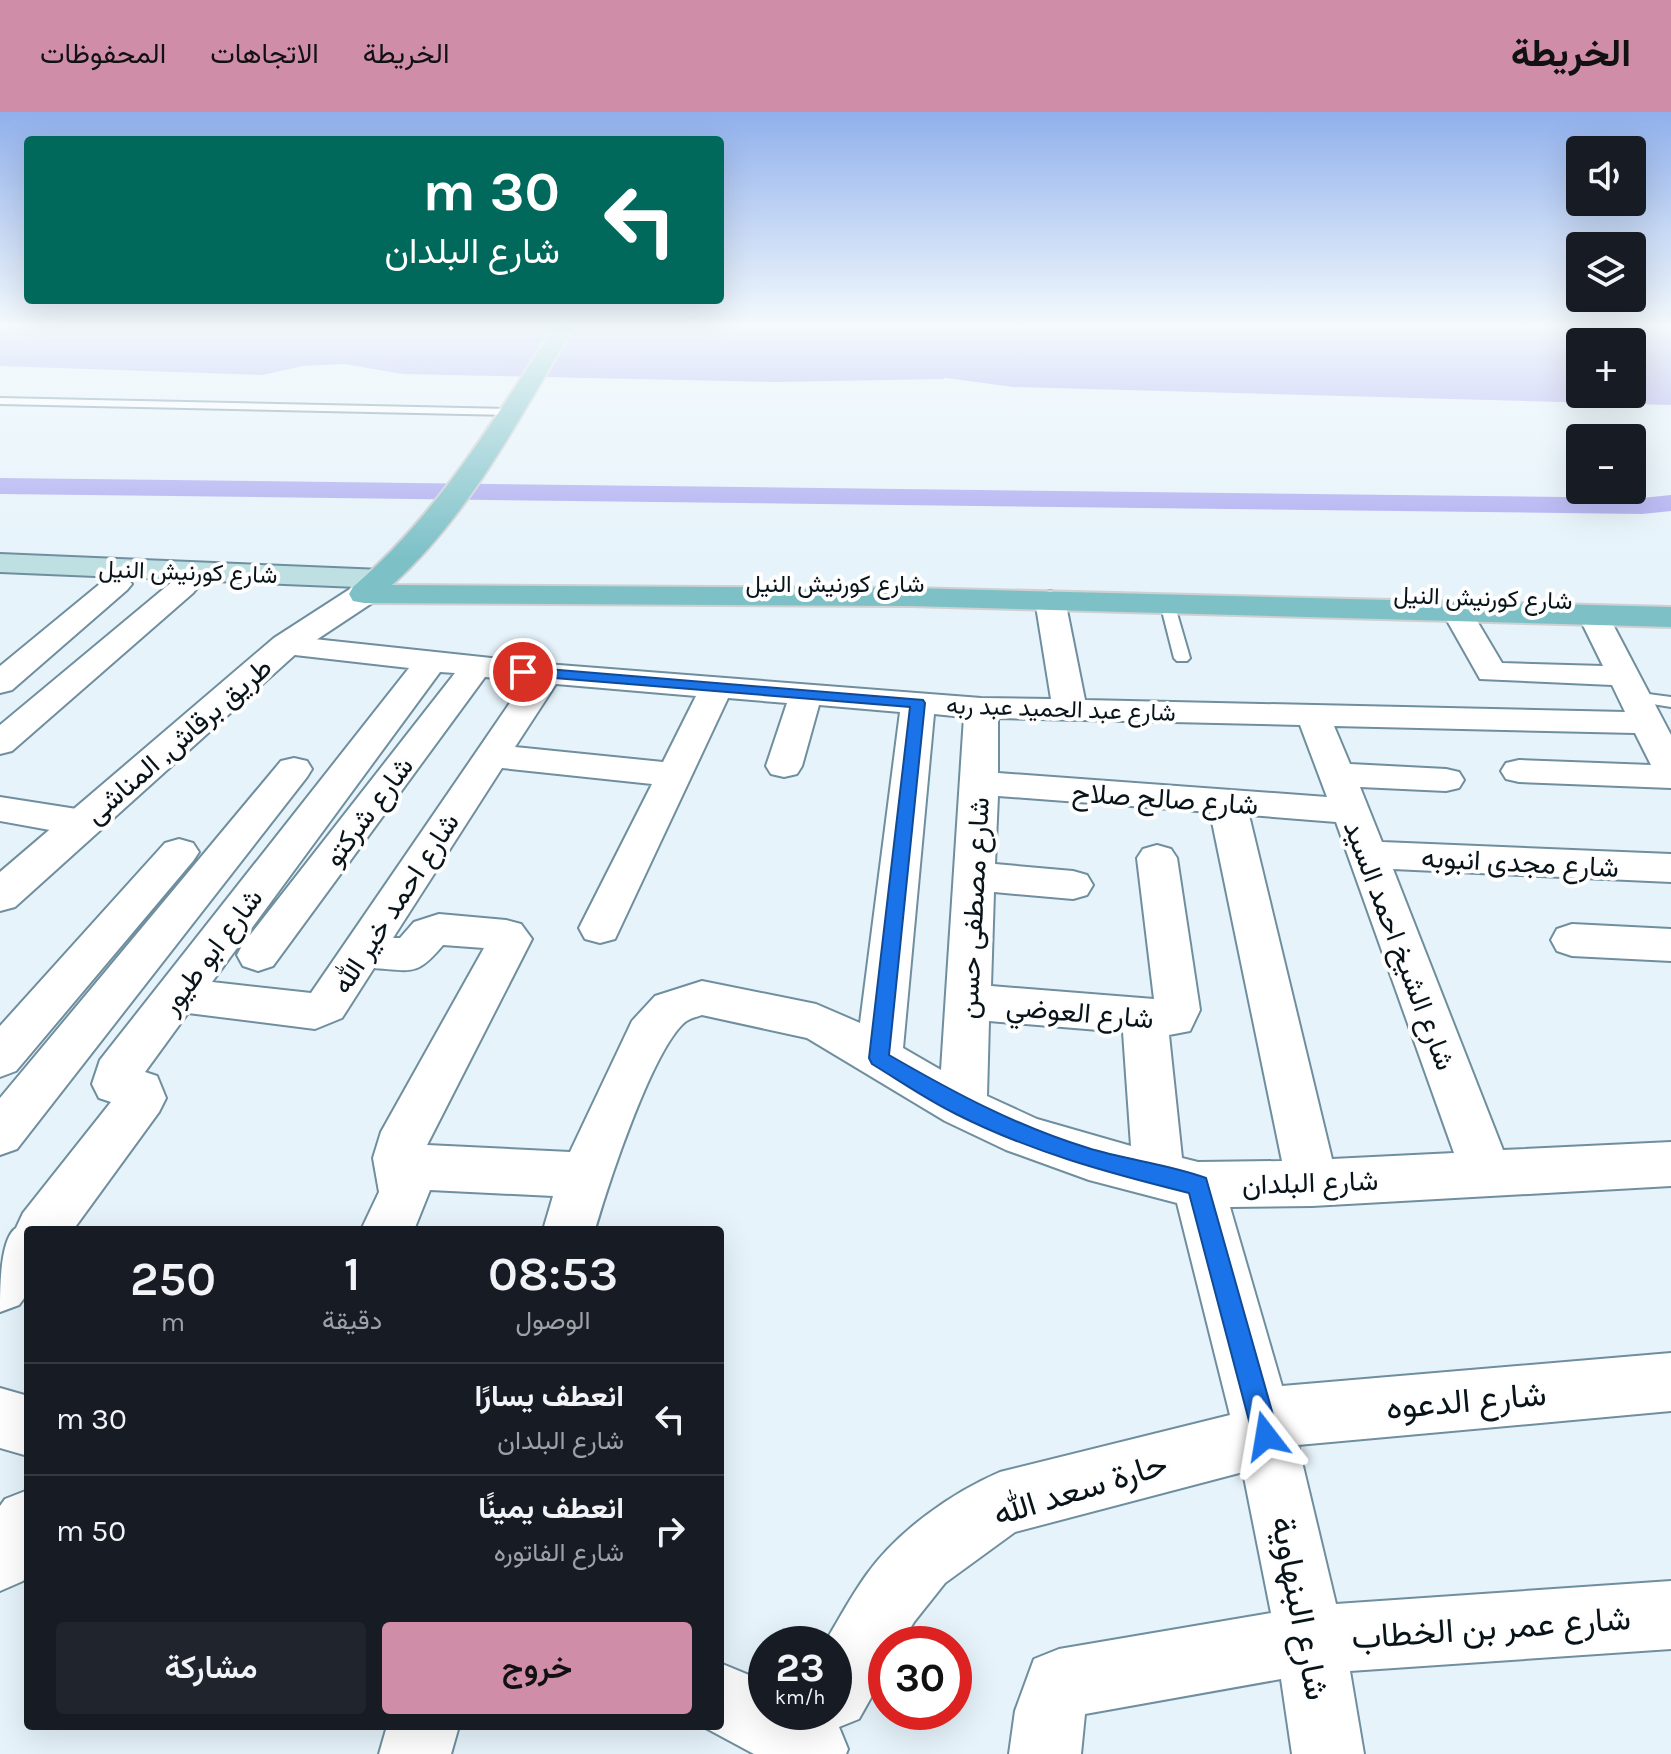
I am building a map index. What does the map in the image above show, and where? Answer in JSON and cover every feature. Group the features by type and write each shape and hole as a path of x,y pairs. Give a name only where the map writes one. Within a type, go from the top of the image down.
{"main road":[{"path":"373,587 428,534 446,512 515,404"},
{"name":"شارع كورنيش النيل","path":"0,563 373,587 1050,600 1593,615 1667,610"},
{"name":"شارع كورنيش النيل","path":"0,578 183,587 562,584 1036,586 1667,610"}],"street":[{"path":"4,677 117,584"},
{"path":"0,743 183,587"},
{"name":"طريق برقاش, المناشى","path":"0,896 286,645 373,587"},
{"path":"1050,600 1070,712"},
{"path":"1456,610 1491,672 1643,699"},
{"path":"1593,615 1643,699 1671,769"},
{"name":"شارع عبد الحميد عبد ربه","path":"286,645 546,674 981,708 1070,712 1313,716 1643,699"},
{"name":"شارع ابو طيور","path":"45,1226 142,1098 140,1090 118,1085 115,1078 431,662"},
{"name":"شارع شركتو","path":"258,955 477,666"},
{"name":"شارع احمد خير الله","path":"178,995 319,1010 330,1001 546,674"},
{"path":"600,928 717,687"},
{"path":"784,766 806,694"},
{"path":"879,1058 918,703"},
{"name":"شارع مصطفى حسن","path":"962,1107 980,783 981,708"},
{"name":"شارع الشيخ احمد السيد","path":"1313,716 1487,1174"},
{"path":"492,756 674,775"},
{"path":"0,1134 294,769"},
{"path":"1519,771 1671,777"},
{"name":"شارع صالح صلاح","path":"980,783 1227,803 1446,780"},
{"path":"1227,803 1312,1183"},
{"path":"0,809 83,823"},
{"path":"0,1058 179,852"},
{"name":"شارع مجدى انبوبه","path":"1368,855 1671,868"},
{"name":"شارع العوضي","path":"967,1002 1168,1019 1178,1015 1157,858"},
{"path":"974,876 1073,885"},
{"path":"363,951 410,955 429,933 439,929 506,935 511,939 406,1132 400,1147 405,1193 389,1226"},
{"path":"1572,940 1671,945"},
{"name":"شارع البلدان","path":"570,1226 585,1175 648,1034 659,1018 686,1001 718,1000 816,1022 838,1032 962,1107 1023,1135 1076,1154 1179,1181 1312,1183 1671,1164"},
{"name":"شارع البنهاوية","path":"1144,1017 1179,1181 1264,1427 1310,1640 1328,1754"},
{"path":"400,1166 585,1175"},
{"path":"0,1286 24,1254"},
{"name":"شارع الدعوه","path":"1264,1427 1671,1382"},
{"path":"0,1418 24,1425"},
{"name":"حارة سعد الله","path":"852,1669 890,1598 922,1560 1000,1504 1264,1427"},
{"path":"0,1558 24,1527"},
{"name":"شارع عمر بن الخطاب","path":"1045,1754 1050,1711 1059,1684 1310,1640 1671,1615"},
{"path":"724,1700 748,1710"},
{"path":"415,1754 422,1730"}],"lane":[{"path":"122,404 510,412"},
{"path":"1167,603 1182,658"}],"waterway":[{"path":"0,486 1642,506 1671,503"}],"route":[{"path":"523,672 918,703 879,1058 962,1107 1023,1135 1089,1158 1198,1185 1266,1436"}]}
